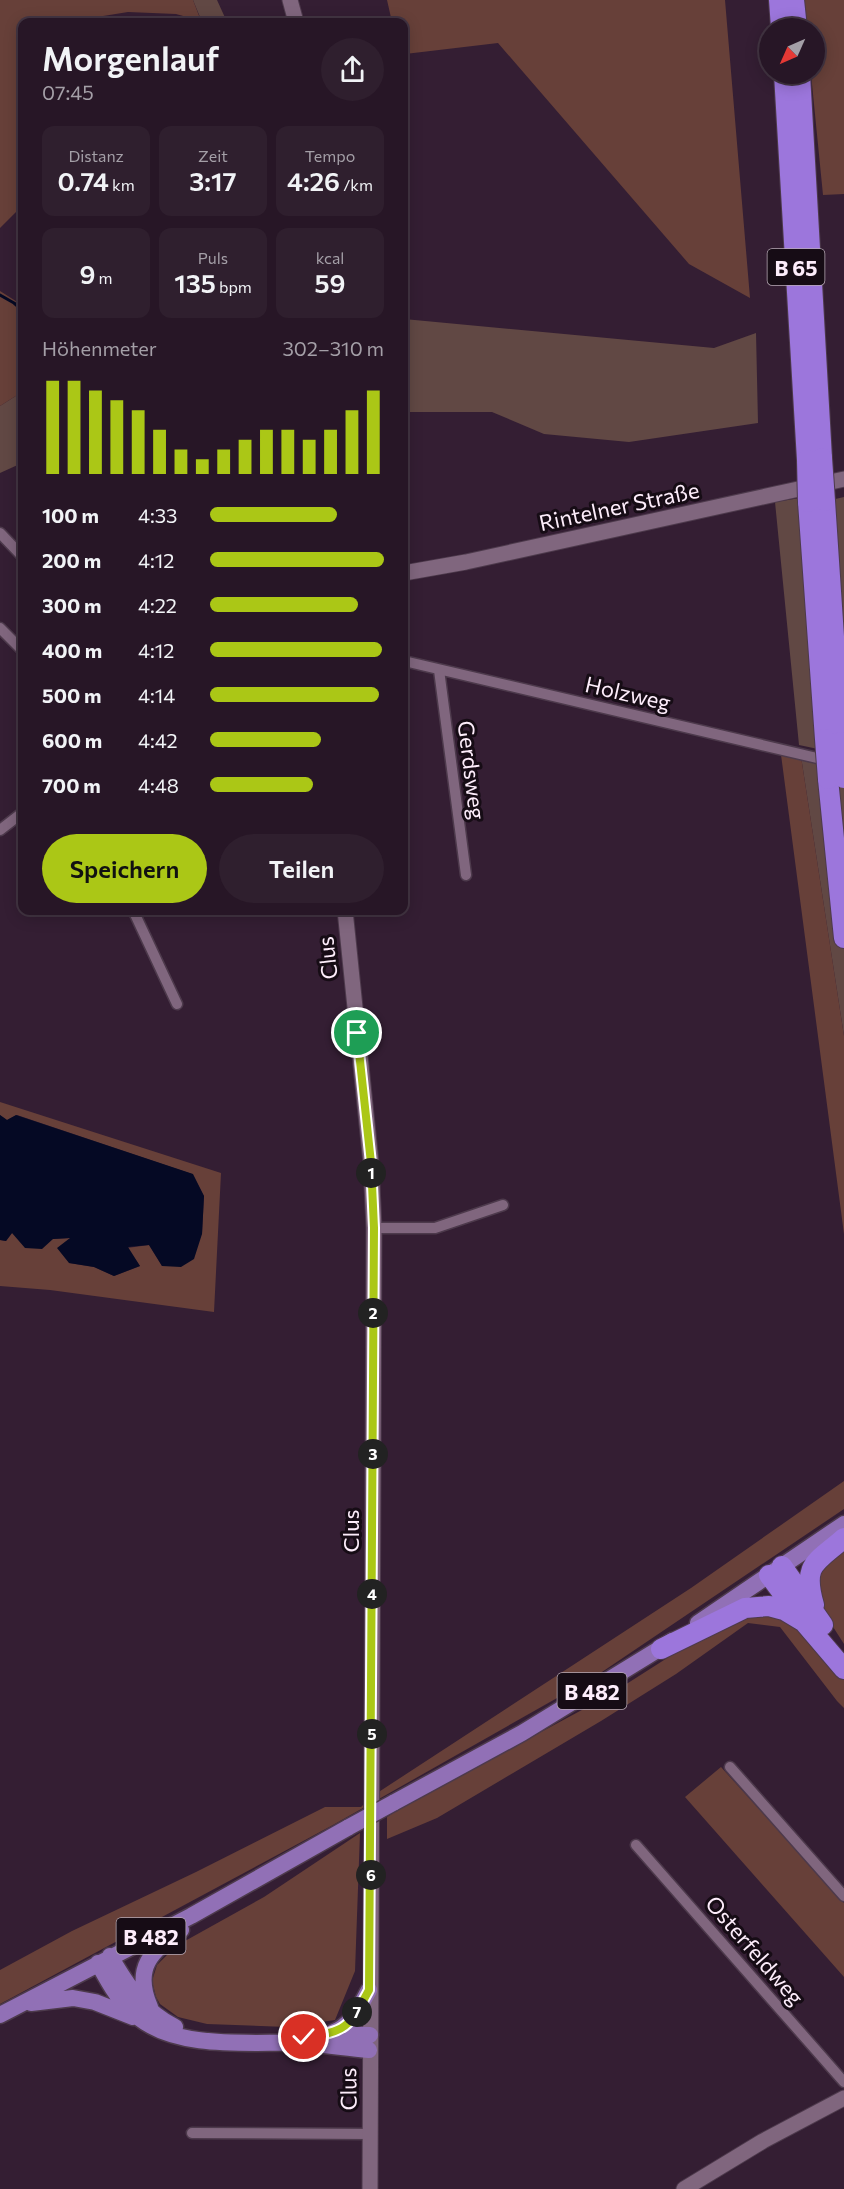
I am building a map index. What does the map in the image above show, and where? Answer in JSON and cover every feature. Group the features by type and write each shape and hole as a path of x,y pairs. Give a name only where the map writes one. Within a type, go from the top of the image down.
{"highway":[{"path":"779,0 780,18"},
{"path":"794,0 796,18"},
{"name":"B 65","path":"785,84 817,501 836,778 844,938"},
{"name":"B 65","path":"800,84 814,459"},
{"path":"811,1620 808,1579 816,1563 844,1538"},
{"path":"776,1570 844,1669"},
{"path":"661,1649 745,1608 769,1606 811,1620 844,1654"}],"main road":[{"path":"290,0 295,18"},
{"name":"Rintelner Straße","path":"408,572 466,562 844,479"},
{"name":"Clus","path":"346,915 371,1163 374,1228 369,1990 370,2189"},
{"name":"B 482","path":"0,2015 191,1916 522,1733 661,1649 844,1524"},
{"path":"191,1916 182,1929 158,1946 147,1962 143,1980 147,2024 191,2039 305,2043 370,2042"},
{"path":"104,1960 113,1989 145,2015"},
{"path":"331,2034 340,2030 354,2018 369,1990"},
{"path":"20,2005 74,1998 145,2015 190,2032 210,2035 284,2037 331,2034 370,2042"},
{"path":"684,2189 763,2140 844,2098"}],"street":[{"path":"2,538 18,552"},
{"path":"0,628 18,646"},
{"name":"Holzweg","path":"408,662 844,765"},
{"name":"Gerdsweg","path":"439,670 466,875"},
{"path":"0,830 18,816"},
{"path":"135,915 177,1004"},
{"path":"374,1228 435,1228 503,1205"},
{"path":"730,1767 844,1896"},
{"name":"Osterfeldweg","path":"636,1845 844,2082"},
{"path":"192,2133 370,2134"}],"shaded area":[{"path":"0,0 193,0 200,18 176,14 128,12 91,18 18,18 18,210 0,228"},
{"path":"193,0 217,0 225,18 200,18"},
{"path":"387,0 725,0 750,298 689,264 498,43 408,54 408,18 391,18"},
{"path":"804,0 844,0 844,194 823,195 812,84 825,84 825,18 806,18"},
{"path":"0,291 18,302 18,395 0,406"},
{"path":"408,319 714,348 756,333 758,423 629,442 544,434 492,412 408,412"},
{"path":"18,395 18,465 0,473 0,406"},
{"path":"844,497 844,672 831,500"},
{"path":"800,498 818,749 799,745 775,502"},
{"path":"780,747 800,750 844,1036 844,1234"},
{"path":"800,750 844,759 844,1036"},
{"path":"0,1102 221,1173 214,1312 50,1290 0,1286 0,1240 6,1241 12,1233 53,1239 72,1238 69,1263 94,1267 114,1276 140,1266 127,1248 149,1245 162,1266 202,1234 204,1196 192,1174 17,1115 7,1120 0,1115"},
{"path":"844,1481 844,1509 596,1676 333,1825 0,2004 0,1970 72,1931 325,1807 361,1807 371,1797 691,1588"},
{"path":"844,1545 844,1644 819,1605 814,1578"},
{"path":"776,1612 802,1626 844,1679 844,1708 780,1627 748,1623 676,1674 601,1721 437,1818 387,1839 387,1817 405,1805 606,1697 730,1618"},
{"path":"721,1767 844,1903 844,1977 685,1797"},
{"path":"360,1833 355,1971 335,2020 287,2027 207,2024 178,2017 160,2004 152,1981 157,1965 176,1946 264,1897"}],"water":[{"path":"0,1115 7,1120 16,1115 193,1174 204,1196 202,1234 194,1259 181,1267 162,1266 149,1245 128,1247 140,1266 114,1276 94,1267 69,1263 57,1248 70,1238 53,1239 42,1249 25,1248 12,1233 6,1241 0,1240"}],"waterway":[{"path":"0,295 18,306"}],"route":[{"path":"304,2037 331,2034 348,2025 369,1990 374,1228 371,1163 357,1033"}]}
